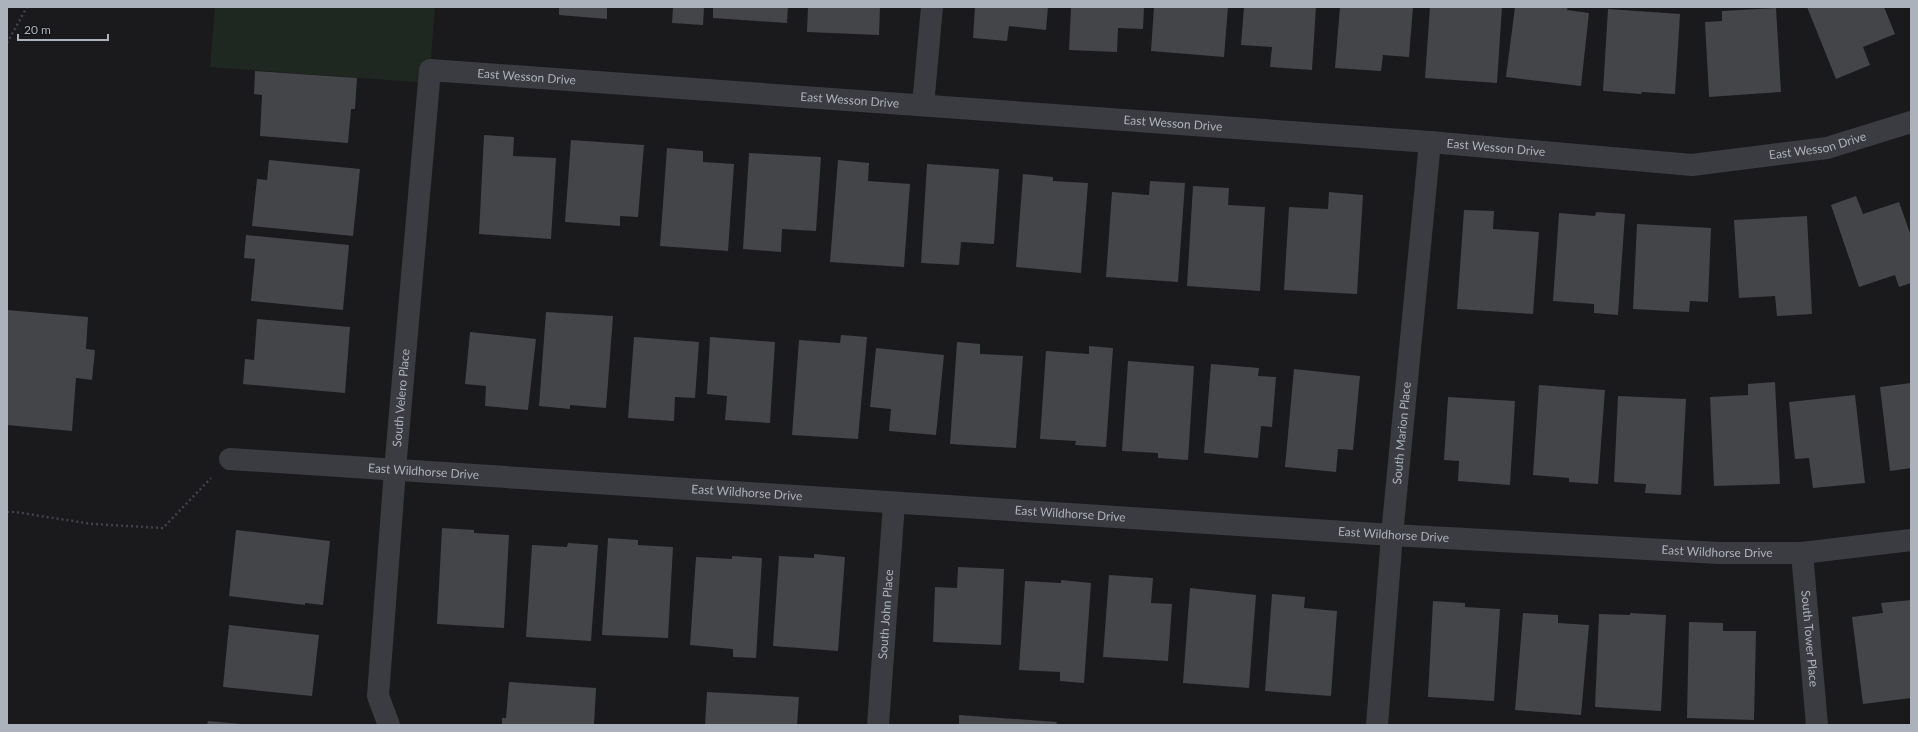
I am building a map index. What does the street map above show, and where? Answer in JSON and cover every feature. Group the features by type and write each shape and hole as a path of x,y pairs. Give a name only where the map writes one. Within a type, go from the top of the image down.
{"street":[{"path":"923,105 932,7"},
{"name":"East Wesson Drive","path":"430,70 1430,142 1692,165 1827,148 1911,122"},
{"name":"South Velero Place","path":"390,725 378,696 395,470 430,70"},
{"name":"South Marion Place","path":"1377,725 1392,535 1430,142"},
{"name":"East Wildhorse Drive","path":"230,458 1392,535 1719,553 1802,553 1911,540"},
{"name":"South John Place","path":"878,725 894,503"},
{"name":"South Tower Place","path":"1802,553 1817,725"}],"path":[{"path":"7,43 27,7"},
{"path":"7,512 92,524 163,528 230,458"}],"shaded area":[{"path":"215,7 435,7 429,83 210,67"}],"building":[{"path":"559,7 607,7 607,19 559,15"},
{"path":"673,7 704,7 703,25 672,23"},
{"path":"713,7 788,7 787,23 713,18"},
{"path":"808,7 880,7 879,35 807,32"},
{"path":"975,7 1048,7 1046,30 1009,26 1007,41 973,38"},
{"path":"1071,7 1144,7 1143,29 1118,28 1117,52 1069,50"},
{"path":"1154,7 1228,7 1224,57 1151,51"},
{"path":"1244,7 1316,7 1312,70 1270,67 1272,47 1241,45"},
{"path":"1340,7 1413,7 1409,57 1383,55 1381,71 1335,68"},
{"path":"1430,7 1502,7 1497,83 1425,78"},
{"path":"1515,7 1568,7 1567,10 1589,13 1581,86 1506,77"},
{"path":"1807,7 1884,7 1895,34 1863,47 1870,65 1836,79"},
{"path":"1776,8 1781,92 1709,97 1705,22 1722,21 1722,11"},
{"path":"1608,9 1680,14 1675,94 1642,92 1641,94 1603,91"},
{"path":"255,71 357,78 355,109 351,109 348,143 260,136 262,95 254,94"},
{"path":"484,135 514,137 513,156 556,158 551,239 479,234"},
{"path":"571,140 644,145 638,217 620,216 620,226 565,222"},
{"path":"667,148 703,151 703,162 734,164 728,251 660,246"},
{"path":"749,153 821,157 816,231 782,229 781,252 743,249"},
{"path":"269,160 360,169 353,236 252,226 257,179 267,180"},
{"path":"838,160 869,163 868,181 910,184 904,267 830,262"},
{"path":"927,164 999,169 994,244 961,242 959,265 921,263"},
{"path":"1023,174 1053,177 1053,181 1088,183 1081,273 1016,267"},
{"path":"1150,181 1185,183 1178,282 1106,277 1112,192 1149,195"},
{"path":"1193,186 1229,188 1228,205 1265,207 1260,291 1187,286"},
{"path":"1329,192 1363,195 1357,294 1284,290 1289,207 1328,209"},
{"path":"1856,196 1863,214 1899,202 1911,236 1911,283 1899,287 1895,275 1859,287 1831,205"},
{"path":"1464,210 1494,211 1493,229 1539,232 1533,314 1457,309"},
{"path":"1596,212 1625,214 1618,315 1594,313 1594,304 1553,301 1559,213 1595,216"},
{"path":"1807,216 1812,314 1777,316 1775,296 1739,298 1734,220"},
{"path":"1637,224 1711,228 1708,302 1690,301 1689,312 1633,309"},
{"path":"246,235 349,245 343,310 251,301 255,259 244,258"},
{"path":"7,310 88,317 86,349 95,350 92,380 76,378 72,431 7,425"},
{"path":"546,312 613,316 606,408 570,405 570,409 539,406"},
{"path":"257,319 350,327 345,393 243,384 245,359 254,360"},
{"path":"470,332 536,339 528,410 485,406 486,386 465,384"},
{"path":"841,335 867,337 858,439 792,435 799,340 840,343"},
{"path":"634,337 699,342 695,398 675,397 674,421 628,418"},
{"path":"710,337 775,342 770,423 725,420 727,396 707,394"},
{"path":"957,342 980,344 980,354 1023,356 1016,448 950,444"},
{"path":"1089,346 1113,348 1106,447 1075,445 1076,441 1040,439 1046,351 1089,354"},
{"path":"876,348 944,355 936,435 889,431 891,409 870,407"},
{"path":"1128,361 1194,366 1188,460 1158,458 1158,453 1122,451"},
{"path":"1211,364 1259,368 1258,376 1276,377 1272,427 1261,426 1258,458 1204,453"},
{"path":"1294,369 1360,376 1353,450 1338,449 1336,472 1285,467"},
{"path":"1775,382 1780,484 1714,486 1710,397 1748,395 1748,384"},
{"path":"1911,383 1911,468 1890,471 1880,387"},
{"path":"1539,385 1605,390 1598,484 1569,482 1569,478 1533,475"},
{"path":"1855,395 1865,483 1813,488 1809,458 1795,459 1789,402"},
{"path":"1618,396 1686,399 1681,495 1645,493 1646,484 1614,482"},
{"path":"1448,397 1515,401 1510,485 1458,481 1459,461 1444,460"},
{"path":"442,528 474,530 474,533 509,535 504,628 437,624"},
{"path":"236,530 330,541 323,605 305,603 305,605 229,596"},
{"path":"608,538 638,540 638,545 673,547 668,638 602,635"},
{"path":"568,543 598,545 591,641 526,637 532,545 567,547"},
{"path":"814,554 845,557 838,651 773,646 779,556 814,558"},
{"path":"732,556 762,558 756,658 733,657 733,649 690,645 696,557 732,559"},
{"path":"958,567 1004,569 1001,645 933,642 935,587 957,588"},
{"path":"1109,575 1153,578 1151,603 1172,604 1168,661 1103,657"},
{"path":"1061,580 1091,583 1084,683 1060,681 1060,672 1019,670 1025,581 1061,583"},
{"path":"1190,588 1256,595 1249,688 1183,683"},
{"path":"1272,594 1305,597 1304,608 1337,611 1331,696 1265,691"},
{"path":"1911,600 1911,698 1863,704 1852,617 1883,613 1881,603"},
{"path":"1433,601 1465,603 1465,607 1500,609 1494,701 1428,697"},
{"path":"1523,613 1558,615 1558,623 1589,625 1581,715 1515,710"},
{"path":"1630,613 1666,615 1661,711 1595,707 1599,614 1630,615"},
{"path":"1689,622 1723,623 1723,631 1756,631 1754,720 1687,718"},
{"path":"229,625 319,635 312,696 223,687"},
{"path":"509,682 596,688 594,725 502,725 502,718 506,718"},
{"path":"707,692 799,697 797,725 705,725"},
{"path":"959,715 1057,722 1056,725 959,725"},
{"path":"208,721 241,724 241,725 207,725"}]}
